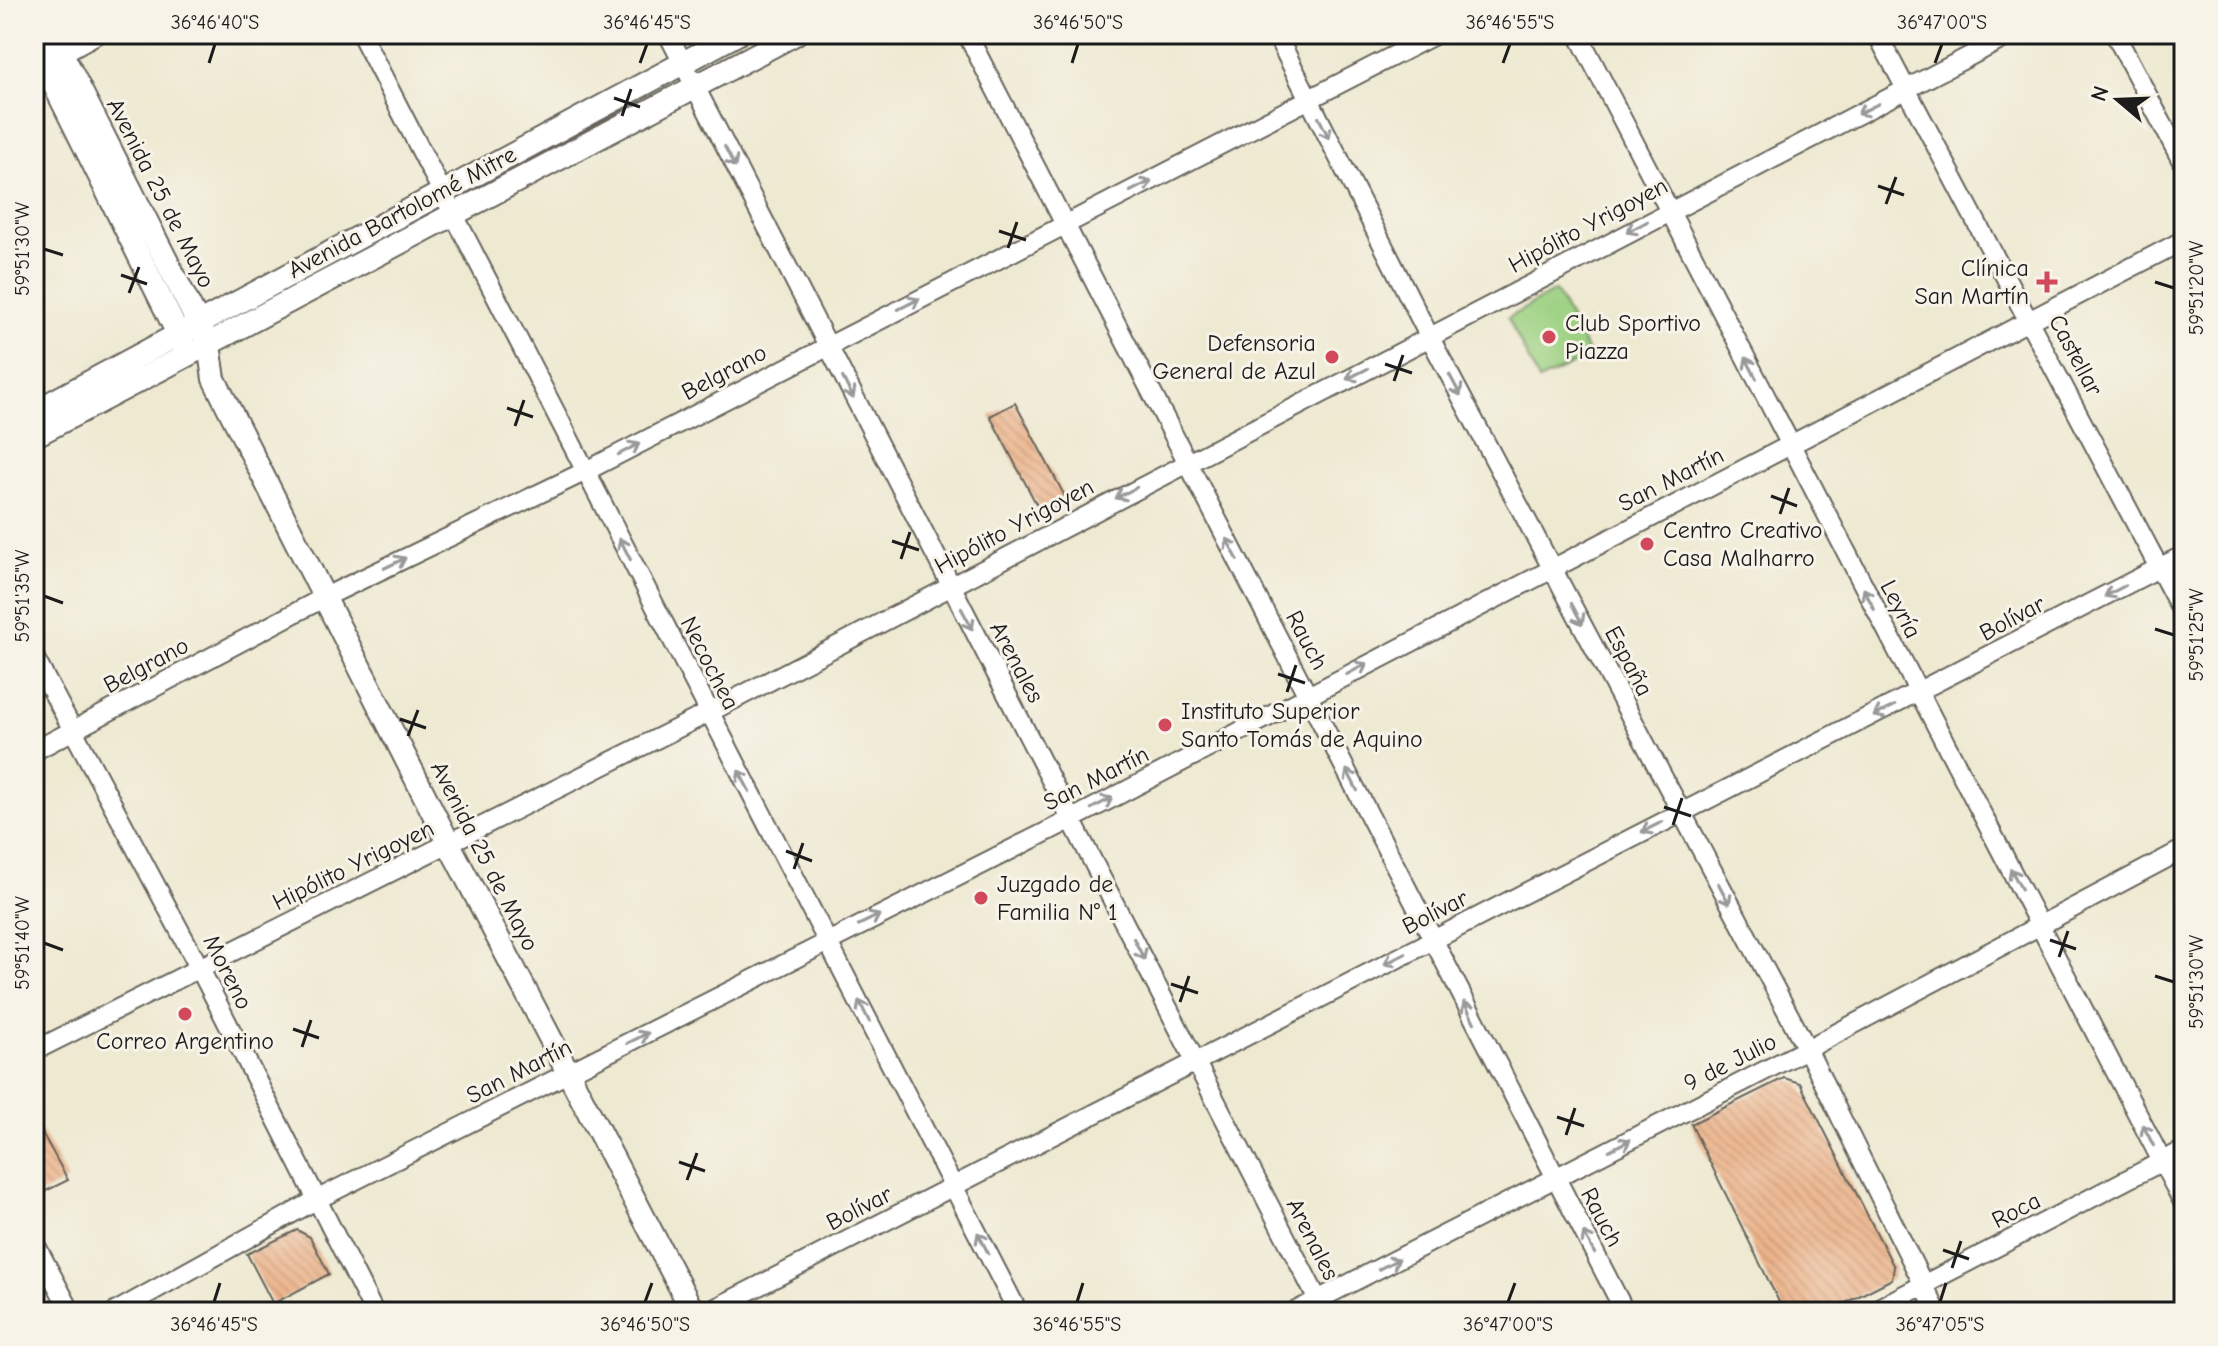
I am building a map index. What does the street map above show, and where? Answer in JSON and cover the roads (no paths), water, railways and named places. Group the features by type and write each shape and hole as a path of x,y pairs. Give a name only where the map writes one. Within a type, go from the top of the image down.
{"main road":[{"name":"Avenida Bartolomé Mitre","path":"34,412 737,34"},
{"name":"Avenida Bartolomé Mitre","path":"34,436 795,34"},
{"name":"Avenida 25 de Mayo","path":"45,53 449,844 693,1312"}],"street":[{"path":"45,53 97,34"},
{"name":"Necochea","path":"361,34 1018,1312"},
{"name":"Arenales","path":"668,34 1321,1306"},
{"name":"Rauch","path":"967,34 1625,1312"},
{"name":"España","path":"1276,34 1429,336 1807,1049 1937,1312"},
{"name":"Belgrano","path":"34,751 325,597 586,471 1436,34"},
{"name":"Leyría","path":"1578,34 1917,694 2184,1204"},
{"name":"Castellar","path":"1877,34 2184,615"},
{"name":"Hipólito Yrigoyen","path":"34,1051 708,713 2012,34"},
{"path":"2115,34 2184,165"},
{"name":"San Martín","path":"115,1312 316,1200 1072,819 2184,240"},
{"name":"Bolívar","path":"708,1312 2184,555"},
{"name":"Moreno","path":"34,657 199,967 374,1312"},
{"name":"9 de Julio","path":"1294,1312 1321,1306 1555,1178 1807,1049 2184,849"},
{"name":"Roca","path":"1871,1312 2184,1150"},
{"path":"34,1242 71,1312"}],"place":[{"name":"Clínica San Martín","path":"2047,282"},
{"name":"Club Sportivo Piazza","path":"1549,337"},
{"name":"Defensoria General de Azul","path":"1332,357"},
{"name":"Centro Creativo Casa Malharro","path":"1647,544"},
{"name":"Instituto Superior Santo Tomás de Aquino","path":"1165,725"},
{"name":"Juzgado de Familia N° 1","path":"981,898"},
{"name":"Correo Argentino","path":"185,1014"}]}
